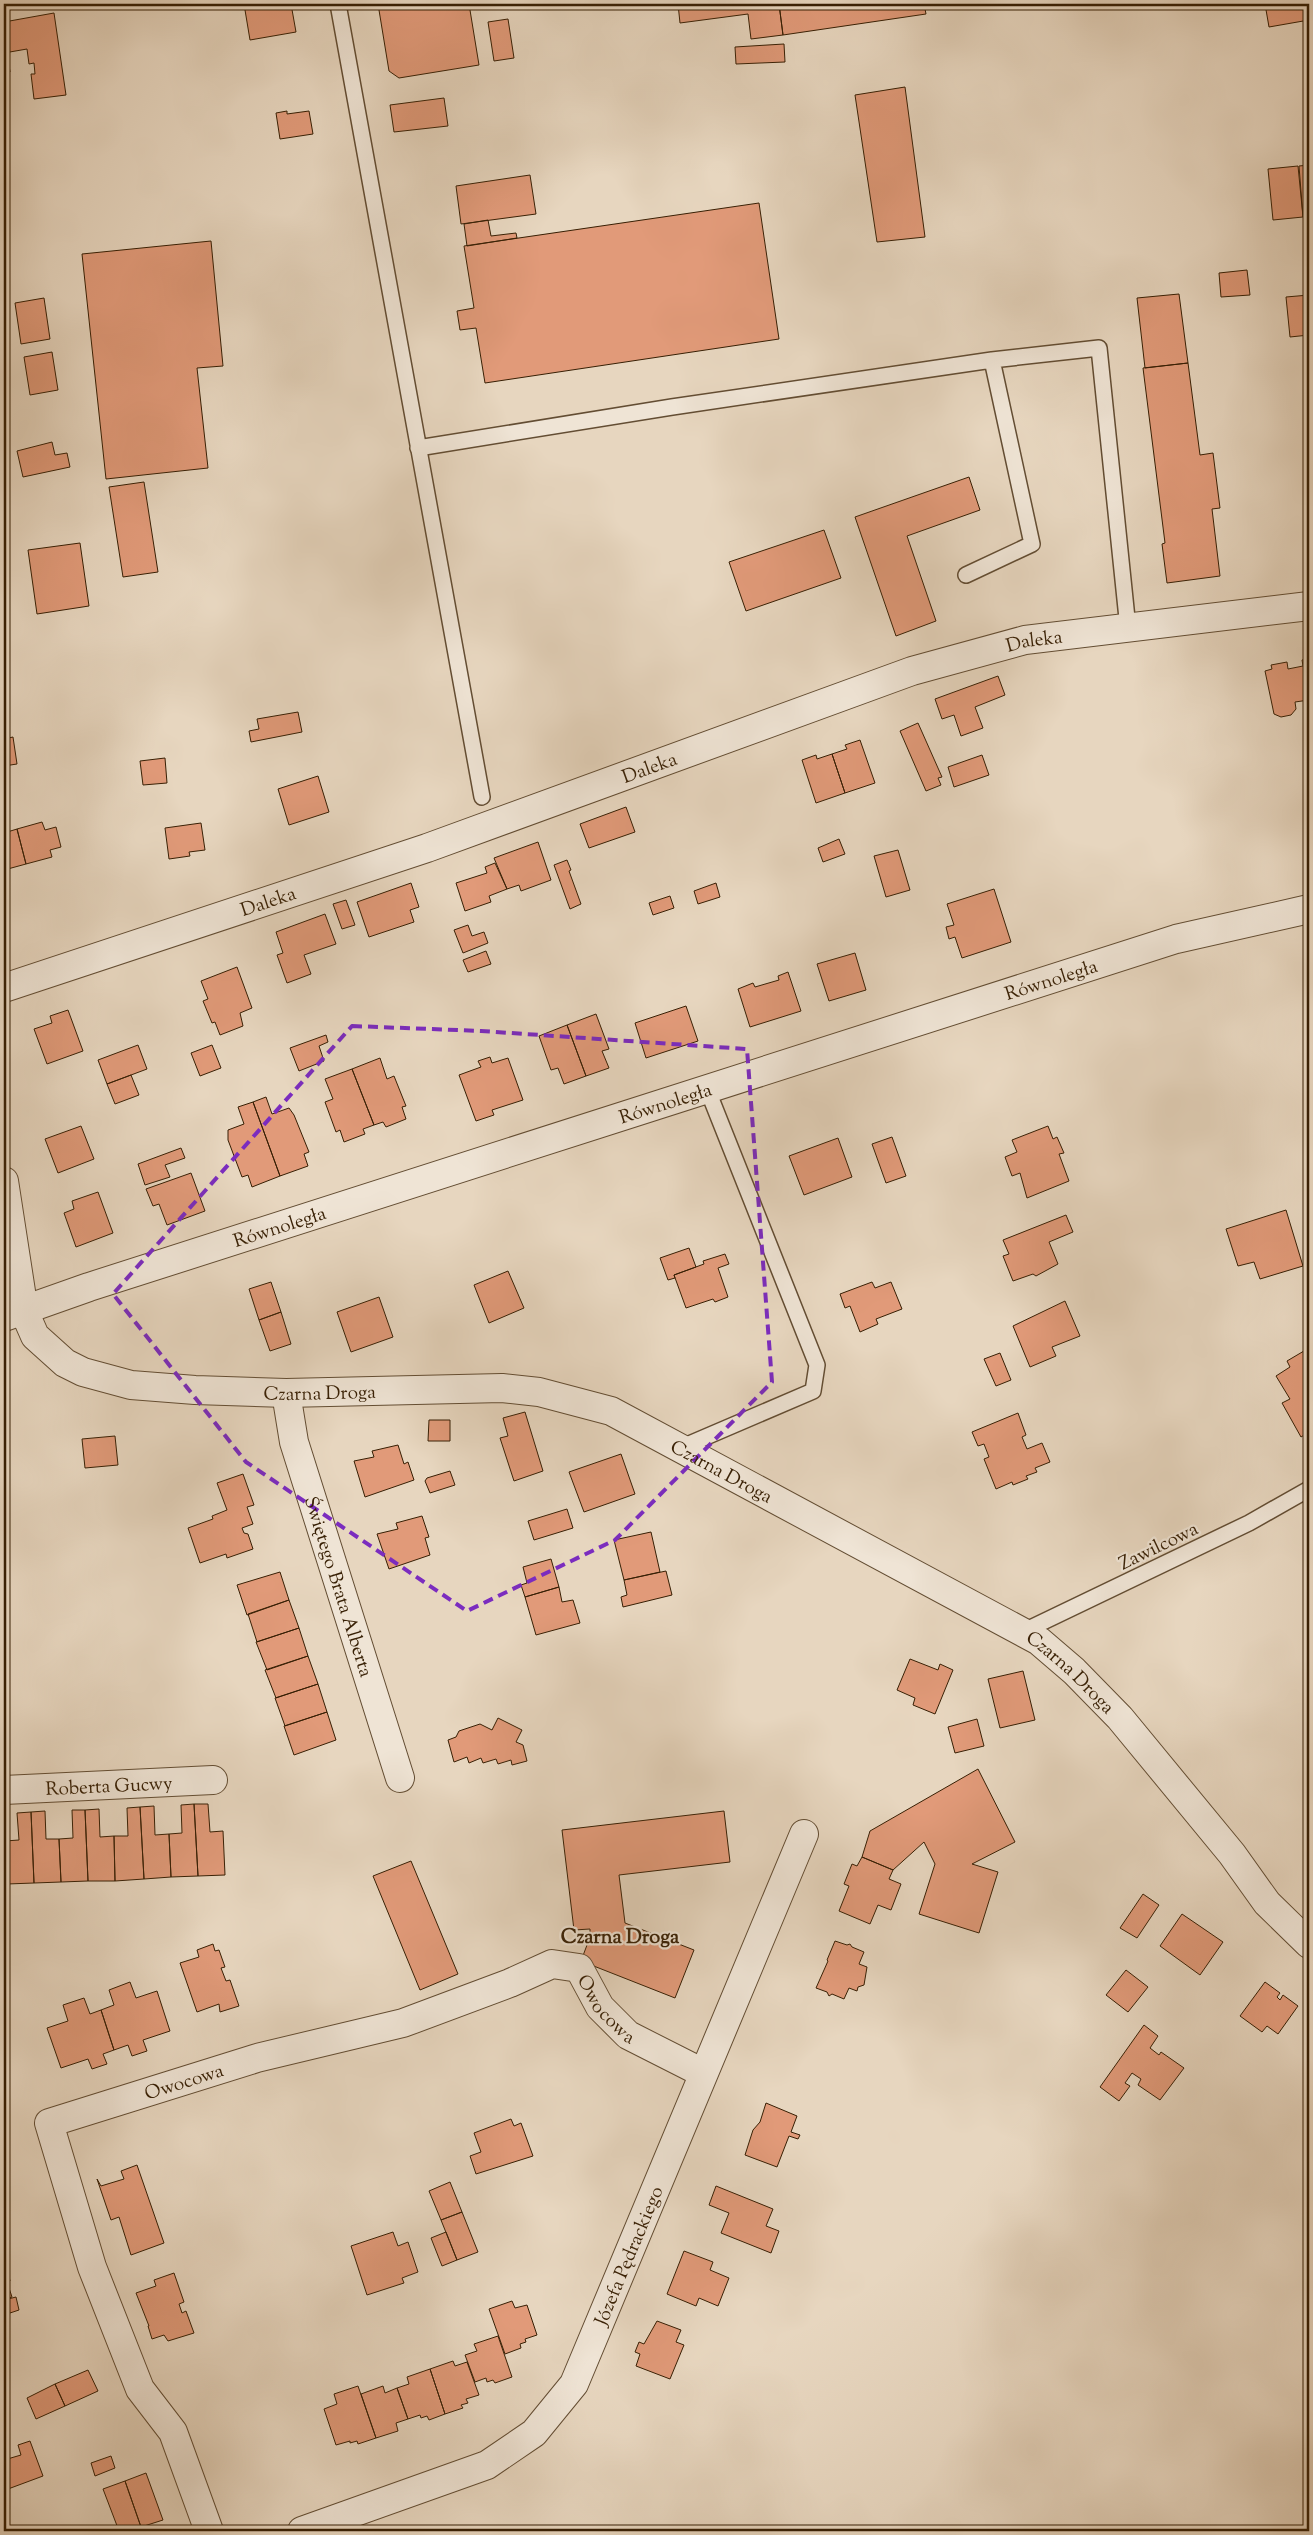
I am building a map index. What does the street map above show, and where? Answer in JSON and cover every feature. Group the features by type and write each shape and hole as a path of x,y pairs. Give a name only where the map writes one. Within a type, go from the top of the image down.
{"street":[{"name":"Daleka","path":"4,988 427,848 912,671 1026,640 1309,606"},
{"name":"Równoległa","path":"14,1314 99,1284 708,1091 1176,939 1309,909"},
{"name":"Czarna Droga","path":"4,1181 23,1295 14,1314 65,1363 83,1372 131,1385 286,1393 502,1388 539,1392 611,1411 1039,1641 1074,1671 1120,1718 1232,1854 1267,1904 1309,1944"},
{"name":"Świętego Brata Alberta","path":"286,1393 294,1442 400,1778"},
{"name":"Roberta Gucwy","path":"4,1790 213,1780"},
{"name":"Józefa Pędrackiego","path":"302,2531 487,2465 534,2433 574,2384 804,1834"},
{"name":"Owocowa","path":"209,2531 173,2432 140,2389 92,2267 49,2123 257,2058 403,2023 510,1983 552,1964 579,1968 600,2006 628,2035 703,2073"}],"lane":[{"path":"338,4 482,797"},
{"path":"418,448 682,405 992,360 1099,348 1128,628"},
{"path":"966,575 1032,544 992,360"},
{"path":"680,1448 813,1390 817,1365 708,1091"},
{"name":"Zawilcowa","path":"1022,1632 1248,1523 1309,1490"}],"highlighted area":[{"path":"352,1026 481,1031 747,1049 772,1382 615,1540 467,1611 246,1462 113,1294"}],"building":[{"path":"244,4 291,4 296,32 250,40"},
{"path":"378,4 469,4 479,65 399,78 389,71"},
{"path":"678,4 779,4 783,35 751,39 748,14 680,23"},
{"path":"779,4 924,4 926,14 783,35"},
{"path":"1265,4 1309,4 1309,20 1269,27"},
{"path":"54,13 66,95 34,99 31,74 35,74 34,63 29,64 27,49 4,53 4,22"},
{"path":"508,19 514,58 494,61 488,22"},
{"path":"784,44 785,62 736,64 735,47"},
{"path":"7,52 10,72 4,72 4,53"},
{"path":"905,87 925,237 877,242 855,95"},
{"path":"444,98 448,126 394,132 390,105"},
{"path":"287,111 287,114 309,111 313,134 280,139 276,113"},
{"path":"1309,165 1309,217 1303,217 1299,166"},
{"path":"1298,166 1303,217 1273,220 1268,169"},
{"path":"530,175 536,214 461,224 456,186"},
{"path":"759,203 779,339 485,383 476,328 460,330 457,311 474,308 464,246"},
{"path":"488,220 491,236 516,233 517,238 467,246 464,224"},
{"path":"211,241 223,366 197,368 208,468 106,479 82,254"},
{"path":"1247,270 1250,295 1221,297 1219,273"},
{"path":"1179,294 1188,363 1145,368 1137,298"},
{"path":"1309,295 1309,335 1290,337 1286,297"},
{"path":"44,298 50,339 21,344 15,303"},
{"path":"52,352 58,390 30,395 24,357"},
{"path":"1188,363 1200,455 1213,453 1220,508 1212,509 1220,576 1167,583 1162,544 1165,543 1143,368"},
{"path":"52,442 55,455 67,453 70,467 23,477 17,451"},
{"path":"969,477 980,510 907,536 936,621 896,636 855,517"},
{"path":"144,482 158,572 123,577 109,487"},
{"path":"824,530 841,578 746,611 729,562"},
{"path":"80,543 89,606 37,614 28,550"},
{"path":"1309,658 1309,700 1295,702 1296,709 1291,715 1281,717 1274,714 1265,671 1272,669 1271,665 1287,662 1288,669 1303,666 1302,660"},
{"path":"998,676 1005,695 975,707 983,728 961,736 954,715 942,719 935,699"},
{"path":"298,712 302,732 251,742 249,731 259,729 257,719"},
{"path":"918,723 942,777 938,778 941,785 926,791 900,731"},
{"path":"13,737 17,764 4,766 4,739"},
{"path":"860,740 875,783 845,793 832,754 847,749 845,745"},
{"path":"832,754 845,793 816,803 802,760 816,755 817,759"},
{"path":"982,755 989,775 954,787 948,767"},
{"path":"165,758 167,783 143,785 140,761"},
{"path":"318,776 329,812 289,825 278,789"},
{"path":"626,807 635,832 589,848 580,824"},
{"path":"42,822 45,830 56,827 61,847 50,850 52,857 26,864 17,829"},
{"path":"201,823 205,850 189,852 190,856 169,859 165,828"},
{"path":"17,829 26,864 4,870 4,833"},
{"path":"839,839 845,854 823,862 818,848"},
{"path":"538,842 551,880 521,891 519,885 507,889 494,858"},
{"path":"898,850 910,890 886,897 874,856"},
{"path":"567,860 581,904 570,909 554,865"},
{"path":"495,863 507,889 489,896 491,902 465,911 456,883 487,873 485,867"},
{"path":"411,883 419,907 410,910 414,922 369,937 357,902"},
{"path":"716,883 720,897 698,904 694,891"},
{"path":"994,889 1011,942 962,958 955,937 949,939 946,927 954,925 947,904"},
{"path":"670,896 674,908 653,915 649,903"},
{"path":"346,900 355,925 342,929 333,904"},
{"path":"325,914 336,944 304,955 311,974 287,983 277,955 283,953 276,932"},
{"path":"468,925 472,936 484,932 488,943 463,953 454,930"},
{"path":"486,951 491,964 468,972 463,960"},
{"path":"855,953 866,990 829,1001 817,964"},
{"path":"237,967 252,1008 240,1013 243,1026 220,1035 215,1022 212,1023 203,1001 208,999 201,981"},
{"path":"788,972 801,1011 750,1027 738,989 753,983 755,987 779,980 778,976"},
{"path":"686,1006 698,1041 646,1058 635,1023"},
{"path":"68,1010 83,1051 47,1064 34,1029 52,1023 50,1016"},
{"path":"596,1014 609,1049 602,1051 609,1068 586,1076 567,1025"},
{"path":"567,1025 586,1076 564,1084 558,1068 551,1070 539,1036"},
{"path":"326,1035 328,1042 319,1046 324,1061 299,1071 290,1048"},
{"path":"138,1045 147,1069 107,1084 98,1060"},
{"path":"212,1045 221,1068 200,1076 191,1053"},
{"path":"490,1057 492,1063 508,1058 523,1100 492,1110 494,1115 476,1121 459,1075 481,1067 478,1061"},
{"path":"380,1058 387,1079 394,1076 406,1106 402,1107 406,1119 386,1127 383,1122 374,1125 352,1069"},
{"path":"352,1069 374,1125 363,1129 365,1134 344,1142 340,1130 336,1132 325,1102 333,1099 325,1079"},
{"path":"131,1075 139,1095 115,1104 107,1084"},
{"path":"266,1097 272,1114 289,1108 294,1115 309,1152 304,1154 308,1166 280,1176 253,1102"},
{"path":"253,1102 280,1176 252,1187 248,1175 242,1177 228,1140 228,1130 244,1124 238,1107"},
{"path":"81,1126 94,1159 58,1173 45,1139"},
{"path":"1048,1126 1053,1139 1057,1137 1064,1153 1059,1154 1069,1181 1027,1198 1020,1173 1012,1176 1005,1157 1017,1152 1012,1140"},
{"path":"892,1137 906,1176 886,1183 872,1144"},
{"path":"838,1138 852,1177 804,1195 789,1156"},
{"path":"181,1148 185,1158 165,1165 170,1177 145,1185 138,1164"},
{"path":"191,1173 205,1211 167,1225 159,1204 153,1206 146,1189"},
{"path":"98,1192 113,1233 76,1247 64,1213 74,1209 72,1201"},
{"path":"1286,1210 1303,1266 1260,1279 1254,1262 1238,1266 1226,1229"},
{"path":"1066,1215 1073,1232 1049,1242 1058,1264 1036,1276 1033,1274 1013,1281 1003,1256 1009,1254 1003,1240"},
{"path":"689,1248 696,1267 674,1275 675,1278 668,1280 660,1258"},
{"path":"725,1254 729,1264 718,1268 728,1297 715,1302 713,1299 686,1308 674,1275 704,1264 703,1261"},
{"path":"508,1271 524,1308 489,1323 474,1285"},
{"path":"271,1282 281,1312 259,1320 249,1289"},
{"path":"872,1282 875,1288 891,1282 902,1309 876,1319 878,1324 860,1332 850,1306 845,1308 840,1294"},
{"path":"379,1297 393,1337 351,1352 337,1312"},
{"path":"1065,1301 1080,1336 1052,1347 1056,1356 1030,1367 1013,1326"},
{"path":"281,1312 291,1344 270,1351 259,1320"},
{"path":"1309,1348 1309,1432 1301,1437 1282,1403 1290,1399 1276,1376 1290,1367 1287,1361"},
{"path":"1000,1353 1011,1380 996,1386 984,1359"},
{"path":"525,1412 543,1471 514,1481 500,1438 508,1436 503,1418"},
{"path":"1018,1413 1026,1435 1022,1437 1027,1449 1042,1443 1050,1462 1035,1468 1037,1472 1026,1476 1028,1479 1013,1485 1012,1482 996,1489 984,1459 989,1457 984,1444 978,1446 972,1432"},
{"path":"429,1420 450,1420 450,1441 428,1441"},
{"path":"115,1436 118,1465 85,1468 82,1439"},
{"path":"398,1445 404,1464 408,1462 414,1480 365,1497 354,1461 374,1457 372,1451"},
{"path":"621,1454 635,1494 584,1512 569,1472"},
{"path":"450,1471 455,1485 430,1493 425,1481 427,1478"},
{"path":"243,1474 254,1505 247,1507 253,1524 242,1528 244,1533 248,1534 253,1549 227,1558 226,1554 200,1563 188,1528 213,1519 212,1516 227,1510 217,1483"},
{"path":"567,1509 573,1528 534,1540 528,1521"},
{"path":"422,1516 429,1537 425,1538 430,1555 389,1569 377,1534 398,1529 396,1523"},
{"path":"651,1532 660,1572 624,1580 614,1540"},
{"path":"551,1559 559,1587 525,1597 521,1585 527,1583 523,1567"},
{"path":"666,1571 672,1595 623,1607 621,1597 627,1595 624,1580"},
{"path":"280,1572 289,1600 247,1615 237,1585"},
{"path":"559,1587 562,1602 573,1600 580,1623 536,1635 525,1597"},
{"path":"289,1600 299,1628 257,1642 248,1614"},
{"path":"299,1628 308,1656 267,1670 256,1642"},
{"path":"308,1656 318,1684 276,1698 265,1670"},
{"path":"910,1659 938,1670 940,1664 953,1670 935,1714 913,1705 915,1698 897,1690"},
{"path":"1023,1671 1035,1720 1000,1728 988,1679"},
{"path":"318,1684 327,1712 285,1726 275,1698"},
{"path":"327,1712 336,1740 294,1755 284,1726"},
{"path":"498,1718 522,1730 516,1742 523,1745 527,1761 512,1765 511,1760 498,1764 496,1759 483,1763 481,1758 469,1763 467,1757 454,1762 448,1740 456,1737 459,1731 480,1724 492,1730"},
{"path":"977,1719 984,1746 955,1753 948,1727"},
{"path":"978,1769 1015,1842 972,1864 998,1872 979,1933 919,1914 935,1864 924,1842 893,1870 862,1857 870,1831"},
{"path":"194,1804 208,1804 210,1832 223,1831 225,1875 198,1876"},
{"path":"194,1804 198,1876 171,1877 169,1834 182,1833 181,1805"},
{"path":"154,1806 155,1835 169,1834 171,1877 144,1879 140,1807"},
{"path":"140,1807 144,1879 115,1881 114,1836 128,1836 127,1808"},
{"path":"99,1809 100,1837 114,1836 115,1881 88,1881 85,1810"},
{"path":"72,1810 85,1810 88,1881 61,1882 59,1839 73,1838"},
{"path":"45,1811 46,1839 59,1839 61,1882 34,1883 31,1812"},
{"path":"724,1811 730,1862 619,1875 625,1923 694,1950 675,1998 581,1961 590,1937 590,1929 574,1930 562,1830"},
{"path":"31,1812 34,1883 7,1884 5,1841 19,1840 17,1813"},
{"path":"862,1857 893,1870 889,1879 901,1884 891,1910 878,1905 870,1924 839,1911 849,1886 844,1884 852,1864 857,1866"},
{"path":"411,1861 458,1974 420,1990 373,1876"},
{"path":"1143,1894 1159,1905 1137,1938 1120,1928"},
{"path":"1182,1914 1223,1942 1200,1975 1160,1946"},
{"path":"835,1941 847,1945 850,1944 852,1947 864,1952 859,1964 867,1967 864,1985 858,1987 857,1991 849,1988 844,1999 832,1994 829,1996 827,1992 816,1988"},
{"path":"213,1944 215,1951 219,1950 225,1967 221,1968 226,1981 230,1980 239,2006 220,2012 219,2004 197,2012 180,1963 199,1957 197,1950"},
{"path":"1126,1970 1148,1987 1128,2012 1106,1995"},
{"path":"130,1982 136,1998 157,1991 170,2031 143,2040 147,2051 132,2056 128,2045 114,2050 101,2010 114,2005 109,1990"},
{"path":"1265,1982 1280,1993 1277,1997 1280,2000 1283,1995 1298,2006 1278,2034 1267,2026 1262,2032 1240,2016"},
{"path":"84,1998 90,2014 101,2010 114,2050 103,2054 107,2064 92,2069 88,2059 61,2068 47,2028 68,2021 63,2005"},
{"path":"1144,2025 1158,2036 1150,2048 1159,2055 1161,2052 1184,2068 1160,2100 1138,2085 1141,2079 1132,2073 1125,2083 1130,2086 1119,2101 1100,2087"},
{"path":"766,2103 797,2116 791,2132 800,2135 798,2139 789,2136 777,2167 745,2155 753,2130 760,2122"},
{"path":"511,2119 514,2126 521,2123 533,2156 476,2174 470,2156 481,2152 474,2133"},
{"path":"137,2165 164,2243 131,2255 119,2217 111,2220 97,2179 101,2186 124,2179 121,2171"},
{"path":"450,2182 462,2212 441,2220 429,2191"},
{"path":"716,2186 773,2209 766,2226 779,2231 771,2253 721,2233 729,2213 709,2205"},
{"path":"462,2212 478,2252 457,2260 441,2220"},
{"path":"393,2232 398,2246 408,2242 418,2272 402,2278 404,2283 367,2295 351,2246"},
{"path":"446,2232 457,2260 442,2266 431,2238"},
{"path":"684,2251 713,2262 710,2270 729,2278 718,2306 699,2298 696,2306 667,2294"},
{"path":"7,2269 10,2281 7,2282 12,2297 4,2300 4,2270"},
{"path":"174,2273 184,2302 179,2304 182,2313 186,2311 194,2333 168,2341 164,2335 152,2339 136,2293 156,2286 154,2280"},
{"path":"16,2297 19,2310 4,2315 4,2300"},
{"path":"512,2301 515,2308 527,2305 537,2335 525,2339 526,2342 520,2344 521,2348 505,2354 489,2309"},
{"path":"657,2321 681,2330 676,2342 684,2345 670,2379 636,2366 640,2354 635,2352 639,2342 644,2344"},
{"path":"498,2336 512,2377 495,2383 493,2380 487,2382 486,2378 475,2382 465,2355 477,2351 474,2344"},
{"path":"453,2361 455,2366 467,2362 479,2395 466,2399 468,2403 461,2405 463,2408 445,2414 430,2369"},
{"path":"430,2369 445,2414 429,2420 427,2416 421,2418 420,2415 408,2419 397,2388 409,2384 407,2377"},
{"path":"88,2370 98,2391 65,2406 55,2384"},
{"path":"55,2384 65,2406 36,2419 27,2398"},
{"path":"358,2386 376,2438 358,2444 357,2441 350,2443 350,2441 336,2445 324,2409 337,2404 334,2394"},
{"path":"383,2386 385,2393 397,2388 408,2419 396,2423 398,2431 376,2438 361,2394"},
{"path":"30,2441 43,2476 8,2489 4,2477 4,2460 21,2455 18,2445"},
{"path":"111,2456 115,2468 95,2476 91,2463"},
{"path":"146,2473 163,2520 141,2527 125,2481"},
{"path":"125,2481 141,2527 131,2531 119,2531 103,2489"}],"district":[{"name":"Czarna Droga","path":"620,1936"}]}
